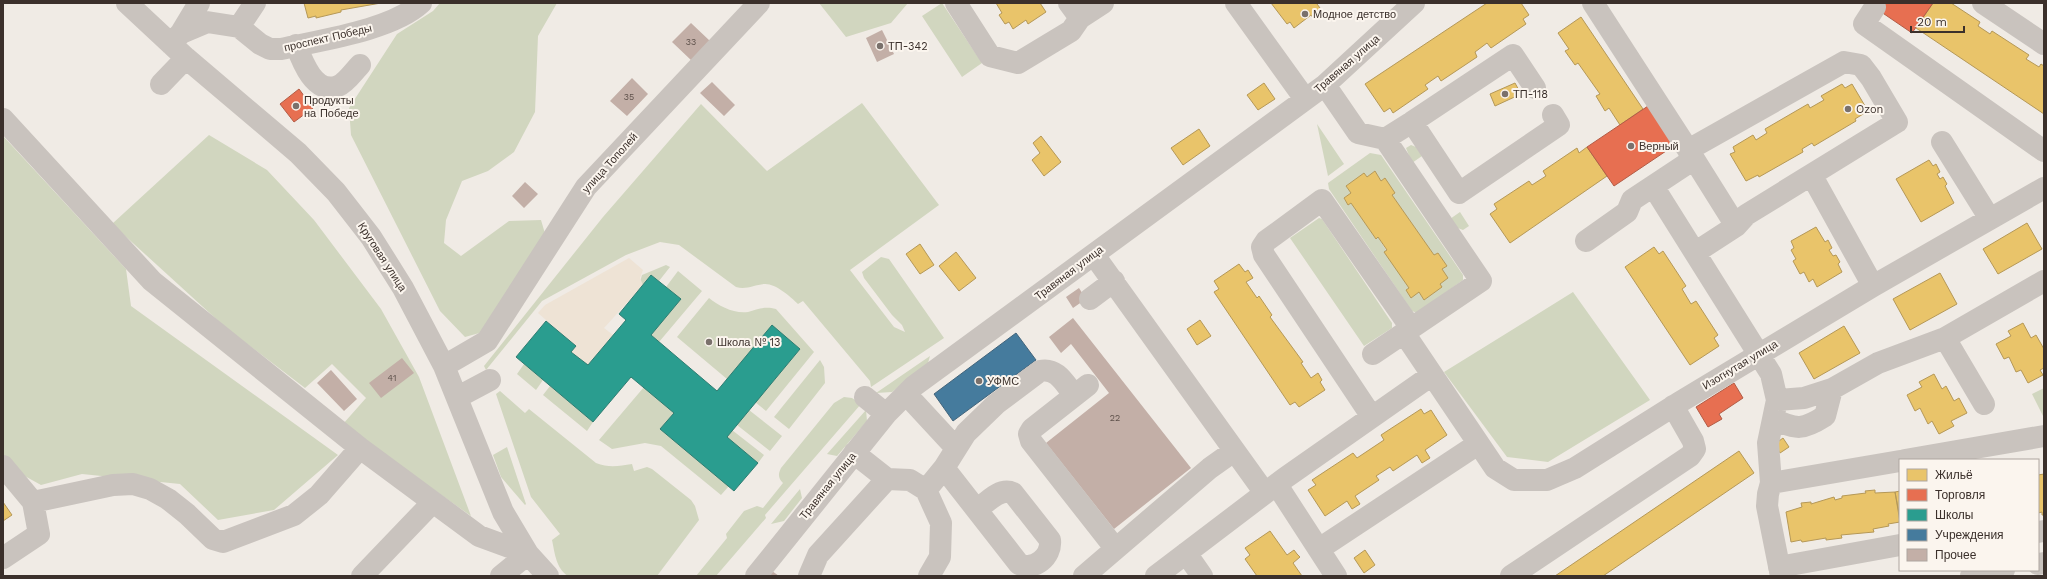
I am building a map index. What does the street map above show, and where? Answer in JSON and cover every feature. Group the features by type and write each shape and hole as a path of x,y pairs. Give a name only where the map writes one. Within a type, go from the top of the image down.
{"street":[{"path":"161,84 199,3"},
{"path":"179,45 207,22 239,27 255,3"},
{"name":"проспект Победы","path":"239,27 260,44 270,49 296,46 384,25 404,15 421,3"},
{"name":"улица Тополей","path":"444,366 487,341 586,187 759,3"},
{"path":"956,3 990,56 1018,63 1071,32 1074,11 1103,3"},
{"path":"1236,3 1305,99"},
{"name":"Травяная улица","path":"756,576 886,414 914,386 1020,300 1094,255 1325,85 1414,3"},
{"path":"1592,3 1691,154 1736,226"},
{"path":"1983,3 2044,44"},
{"name":"Круговая улица","path":"137,6 298,153 336,192 371,237 403,288 444,366 458,397 503,512 528,554 548,576"},
{"path":"1875,7 1864,24 2044,151"},
{"path":"296,46 308,71 318,84 328,88 339,86 360,65"},
{"path":"1325,85 1358,134 1385,139 1513,55 1535,88"},
{"path":"1586,241 1627,212 1632,200 1653,186 1691,154 1844,62 1861,65 1871,78 1897,122 1812,176 1746,214 1736,226 1696,252"},
{"path":"1412,122 1459,193 1559,125 1553,115"},
{"path":"3,119 152,281 360,448 479,536 528,554"},
{"path":"1373,354 1481,281 1385,139"},
{"path":"1942,142 1990,219"},
{"path":"1812,176 1873,286"},
{"path":"1653,186 1696,252 1771,374 1775,409 1768,443 1771,483 1767,506 1780,572 1899,545"},
{"name":"Изогнутая улица","path":"1372,417 1264,254 1262,247 1266,241 1322,200 1407,331 1432,375 1495,468 1514,480 1546,480 1574,468 1672,406 1873,286 2044,188"},
{"path":"1094,255 1234,451 1271,489 1319,549 1336,576"},
{"path":"1090,299 1114,282"},
{"path":"1775,409 1832,389 1878,363 1945,338 2042,287"},
{"path":"1945,338 1984,404"},
{"path":"926,490 944,468 966,433 996,404 1040,371 1048,369 1081,390 1032,429 1029,434 1031,441 1115,548"},
{"path":"1156,576 1271,489 1432,375"},
{"path":"458,397 490,380"},
{"path":"1775,409 1792,427 1810,426 1825,416 1832,389"},
{"path":"906,394 956,448"},
{"path":"865,397 886,414"},
{"path":"1512,576 1690,456 1695,449 1693,441 1672,406"},
{"path":"1911,459 2044,436"},
{"path":"1319,549 1478,444"},
{"path":"33,502 114,485 134,484 150,489 168,499 187,514 213,539 223,542 294,515 319,495 360,448"},
{"path":"1084,576 1097,567 1115,548 1210,468 1234,451"},
{"path":"854,453 887,479 910,480 926,490 941,523 940,557 929,576"},
{"path":"1771,483 1899,461"},
{"path":"3,466 33,502 39,534 3,558"},
{"path":"944,468 977,510"},
{"path":"809,576 818,555 887,479"},
{"path":"362,576 433,502"},
{"path":"1186,553 1202,576"},
{"path":"501,576 528,554"},
{"path":"1977,575 1999,571"}],"green space":[{"path":"440,3 557,3 538,36 535,112 514,152 488,171 462,181 446,220 444,243 461,256 509,221 541,220 546,237 483,332 465,337 440,311 351,135 349,108 397,34 433,11"},
{"path":"819,3 908,3 891,23 846,37"},
{"path":"942,3 982,63 962,77 922,16"},
{"path":"862,103 939,205 850,270 894,327 905,332 902,325 892,315 864,278 862,272 881,257 889,259 944,338 871,387 870,381 803,301 798,304 782,291 768,284 743,288 736,287 679,245 660,242 626,255 542,301 486,370 484,366 603,217 701,104 767,171"},
{"path":"1317,124 1344,164 1328,176"},
{"path":"209,135 267,170 314,220 381,309 419,377 471,516 343,424 366,398 332,364 305,388 225,327 112,224"},
{"path":"3,136 126,269 131,306 338,455 274,510 218,520 180,484 82,474 41,485 3,464"},
{"path":"1411,145 1416,147 1422,156 1412,163 1406,148"},
{"path":"1370,153 1381,155 1463,275 1463,280 1417,313 1412,311 1329,189 1328,183","holes":["1375,171 1381,181 1385,178 1395,193 1392,195 1434,255 1438,253 1447,266 1442,269 1448,278 1440,284 1442,287 1424,300 1419,292 1411,297 1406,290 1409,288 1378,237 1376,239 1351,203 1348,204 1344,199 1351,193 1346,186 1364,173 1367,177"]},
{"path":"1460,212 1469,226 1463,230 1455,227 1450,219"},
{"path":"1319,218 1322,219 1392,323 1392,328 1364,346 1290,238"},
{"path":"666,265 670,267 659,281 651,275 643,285 640,282 642,275"},
{"path":"678,271 702,291 659,342 651,335 680,299 666,287"},
{"path":"1573,292 1650,400 1548,462 1507,457 1444,372"},
{"path":"709,298 717,304 737,312 748,312 765,308 776,309 814,352 766,411 755,402 800,349 772,326 727,379 677,337"},
{"path":"930,356 928,363 892,392 876,393"},
{"path":"820,360 824,367 825,383 789,429 774,417"},
{"path":"524,364 543,380 536,390 517,374"},
{"path":"550,386 593,422 587,431 543,395"},
{"path":"644,387 674,413 660,429 729,486 721,495 661,446 645,443 612,449 599,440"},
{"path":"2044,388 2044,416 2043,416 2032,394"},
{"path":"500,391 525,413 529,409 596,463 610,466 632,464 634,471 647,467 652,469 691,500 695,506 699,520 657,576 568,576 564,573 558,565 552,540 560,534 531,497 496,394"},
{"path":"844,397 852,398 861,404 765,515 766,518 716,576 696,576 727,538 726,534 744,511 757,506 763,508 783,483 779,476 781,468 834,403"},
{"path":"749,410 782,436 770,451 737,425"},
{"path":"866,410 867,421 837,456 827,454"},
{"path":"732,430 764,455 758,463 727,437"},
{"path":"507,447 526,504 525,505 501,477 493,455"},
{"path":"800,489 802,498 784,521 771,524"}],"shaded area":[{"path":"629,258 643,270 640,278 643,285 604,328 613,335 588,365 571,352 576,346 538,313 545,305"}],"building: Жильё":[{"path":"304,3 381,3 341,10 341,12 316,18 316,16 308,18"},
{"path":"996,3 1040,3 1046,12 1028,24 1026,20 1013,29 1009,22 1005,24 999,15 1002,13"},
{"path":"1271,3 1318,3 1317,4 1323,12 1314,19 1311,15 1294,28 1290,22 1287,24"},
{"path":"1487,3 1521,3 1529,15 1523,19 1526,24 1491,48 1487,43 1475,52 1477,57 1441,81 1438,76 1425,85 1428,89 1393,113 1390,108 1384,112 1365,84"},
{"path":"1933,3 1951,3 1980,22 1978,26 1990,34 1992,31 2029,55 2026,59 2039,67 2041,64 2044,66 2044,114 1916,28"},
{"path":"1581,17 1643,109 1620,125 1609,108 1605,111 1596,96 1600,94 1578,63 1575,65 1565,51 1569,49 1558,33"},
{"path":"1264,83 1275,99 1258,110 1247,95"},
{"name":"ТП-118","path":"1515,83 1521,94 1495,106 1490,94"},
{"path":"1842,84 1845,88 1852,84 1868,111 1855,119 1856,121 1814,146 1812,143 1802,149 1803,152 1759,177 1758,175 1746,181 1730,154 1735,152 1733,147 1753,135 1756,140 1767,133 1765,129 1808,104 1810,108 1824,100 1821,96"},
{"path":"1199,129 1210,146 1183,165 1171,148"},
{"path":"1041,136 1061,162 1044,176 1032,160 1040,153 1033,143"},
{"path":"1587,147 1607,176 1510,243 1490,214 1497,209 1494,204 1529,181 1532,185 1546,176 1543,171 1577,148 1579,153"},
{"path":"1929,160 1933,166 1936,164 1940,172 1937,174 1940,179 1943,177 1947,184 1945,186 1954,203 1921,222 1896,179"},
{"path":"1375,171 1381,181 1385,178 1395,193 1392,195 1434,255 1438,253 1447,266 1442,269 1448,278 1440,284 1442,287 1424,300 1419,292 1411,298 1406,290 1409,288 1384,252 1387,250 1378,237 1376,239 1351,203 1348,205 1344,198 1351,193 1346,186 1364,173 1367,177"},
{"path":"2027,223 2042,249 1998,274 1983,249"},
{"path":"1816,227 1825,242 1828,240 1832,248 1829,250 1833,256 1836,255 1840,262 1838,264 1842,272 1817,287 1813,279 1809,282 1804,272 1800,274 1793,261 1796,259 1791,250 1794,248 1791,241"},
{"path":"920,244 934,265 920,274 906,254"},
{"path":"1654,247 1659,254 1663,251 1686,286 1682,289 1691,304 1696,301 1718,335 1714,338 1719,346 1690,365 1625,267"},
{"path":"956,252 976,278 959,291 939,266"},
{"path":"1239,264 1245,272 1248,270 1253,278 1246,282 1257,298 1259,296 1272,315 1270,317 1303,362 1301,363 1311,378 1318,373 1322,380 1320,382 1325,390 1299,407 1295,402 1290,405 1214,292 1219,289 1214,281"},
{"path":"1940,273 1957,304 1910,330 1893,299"},
{"path":"1200,320 1211,336 1197,345 1187,329"},
{"path":"2023,323 2031,338 2036,335 2044,349 2044,368 2040,370 2043,375 2028,383 2021,370 2016,372 2009,357 2004,359 1996,344 2011,336 2008,331"},
{"path":"1844,326 1860,353 1814,379 1799,353"},
{"path":"1934,374 1942,389 1946,386 1954,401 1959,398 1967,413 1951,421 1954,426 1939,434 1932,421 1928,424 1920,408 1915,411 1907,395 1922,387 1919,382"},
{"path":"1421,409 1424,414 1431,410 1447,435 1425,450 1430,458 1422,463 1417,455 1393,471 1390,467 1376,476 1379,480 1355,496 1360,504 1352,509 1347,501 1325,516 1308,490 1316,485 1312,480 1353,453 1357,458 1384,440 1381,435"},
{"path":"1783,438 1789,447 1780,453 1775,444"},
{"path":"1739,451 1754,473 1603,576 1555,576"},
{"path":"2044,474 2044,515 2042,515 2042,512 2039,513 2039,475"},
{"path":"1875,490 1875,493 1895,492 1899,522 1873,529 1874,532 1841,535 1842,538 1826,540 1826,538 1802,542 1801,540 1791,542 1786,512 1802,507 1801,503 1811,502 1811,504 1834,497 1835,500 1842,498 1842,496 1866,493 1865,491"},
{"path":"1899,491 1899,513 1895,492"},
{"path":"3,502 12,515 3,521"},
{"path":"1270,531 1287,555 1294,550 1300,557 1293,563 1302,576 1257,576 1245,559 1250,555 1245,548"},
{"path":"1365,550 1375,565 1364,573 1354,558"}],"building: Торговля":[{"path":"1868,3 1933,3 1912,33"},
{"name":"Продукты на Победе","path":"299,89 313,108 294,122 280,104"},
{"name":"Верный","path":"1648,106 1675,145 1614,186 1587,147"},
{"path":"1734,383 1743,398 1719,414 1722,419 1708,427 1696,407"}],"building: Школы":[{"path":"651,275 681,299 651,335 717,391 772,325 800,349 727,437 758,463 734,491 660,429 674,413 631,377 593,422 516,357 546,321 576,346 571,352 588,365 626,320 619,314"}],"building: Учреждения":[{"path":"1016,333 1036,360 953,421 934,394"}],"building: Прочее":[{"path":"691,23 710,41 692,61 672,42"},
{"name":"ТП-342","path":"882,30 894,54 877,62 866,38"},
{"path":"632,78 648,94 627,116 610,101"},
{"path":"712,82 735,105 724,116 700,93"},
{"path":"525,182 538,194 524,208 512,196"},
{"path":"1079,288 1086,299 1073,308 1066,297"},
{"path":"1073,318 1191,468 1114,529 1046,443 1109,393 1071,344 1061,353 1049,337"},
{"path":"402,358 414,373 381,398 369,383"},
{"path":"331,370 357,399 344,411 317,383"},
{"path":"772,571 779,576 769,576"}],"place":[{"name":"Модное детство","path":"1305,14"},
{"name":"ТП-342","path":"880,46"},
{"name":"ТП-118","path":"1505,94"},
{"name":"Продукты на Победе","path":"296,106"},
{"name":"Ozon","path":"1848,109"},
{"name":"Верный","path":"1631,146"},
{"name":"Школа № 13","path":"709,342"},
{"name":"УФМС","path":"979,381"}]}
